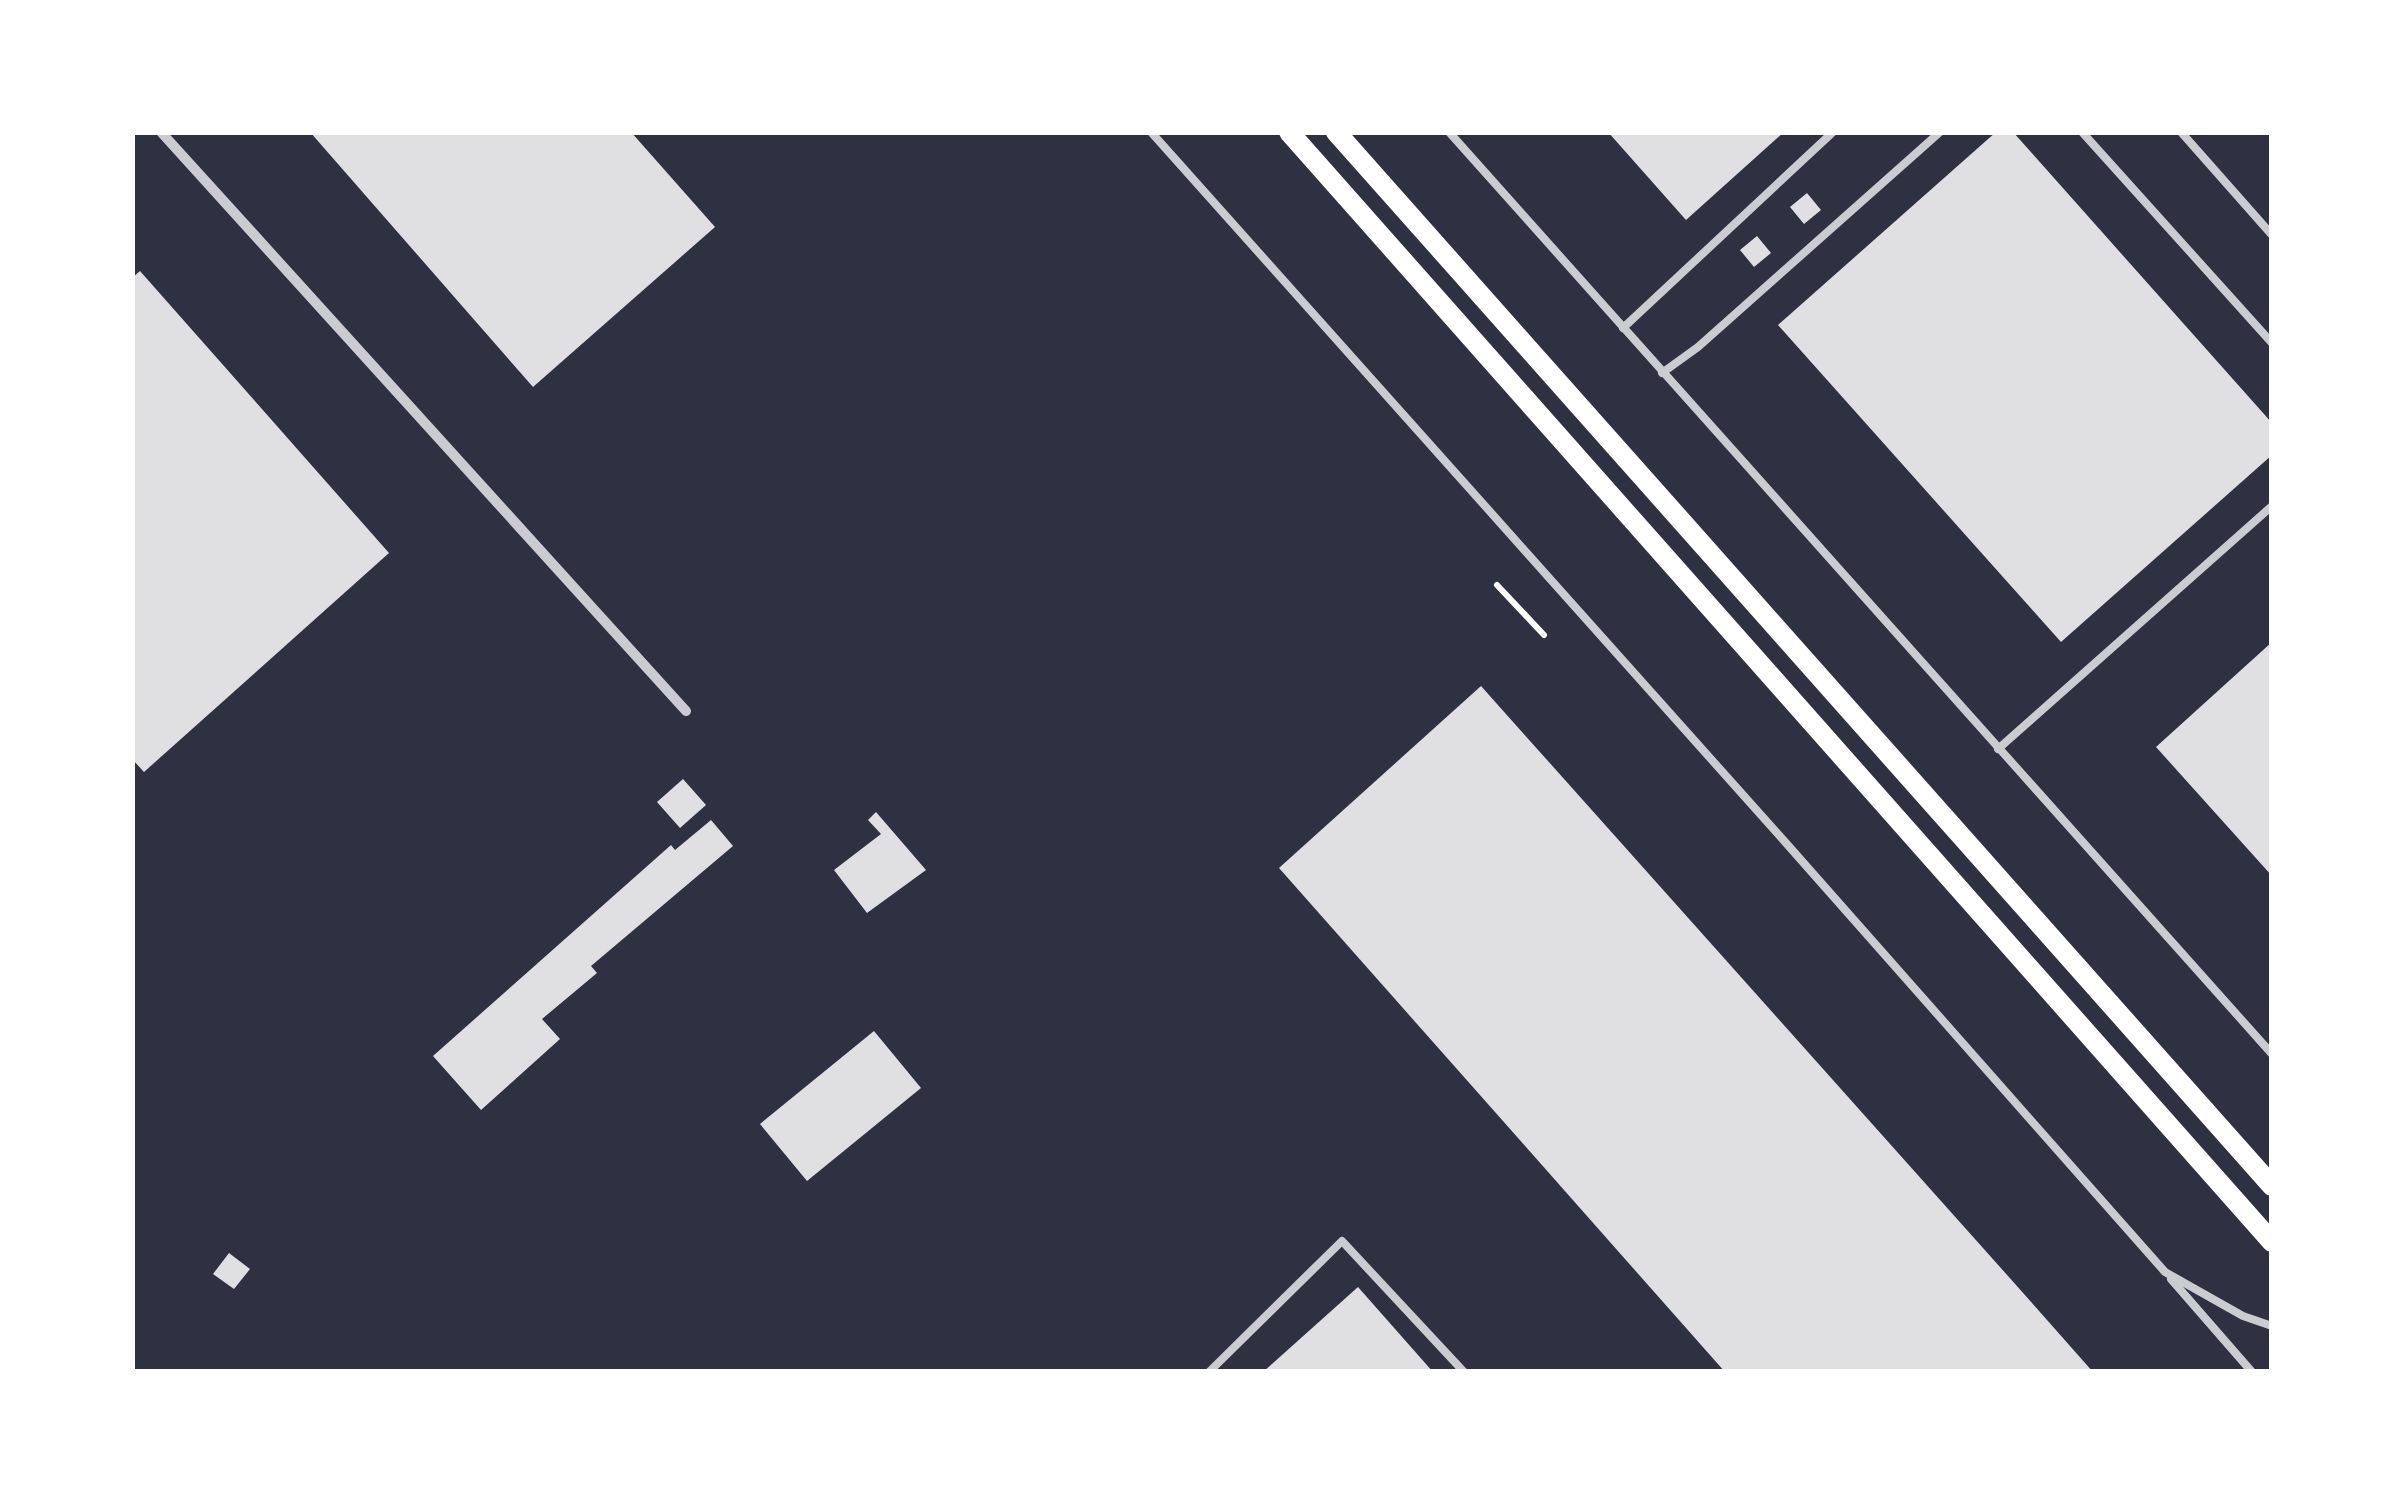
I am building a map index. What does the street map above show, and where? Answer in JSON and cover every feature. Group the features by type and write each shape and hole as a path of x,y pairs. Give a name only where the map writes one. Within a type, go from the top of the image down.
{"main road":[{"path":"1289,132 2272,1242"},
{"path":"1336,132 2272,1186"}],"street":[{"path":"161,132 686,711"}],"lane":[{"path":"1151,132 2252,1372"},
{"path":"1449,132 2272,1054"},
{"path":"1623,328 1833,132"},
{"path":"1662,373 1698,346 1940,132"},
{"path":"2082,132 2272,343"},
{"path":"2181,132 2272,235"},
{"path":"1998,749 2272,506"},
{"path":"1209,1372 1342,1242 1464,1372"},
{"path":"2164,1272 2243,1316 2272,1326"}],"path":[{"path":"1497,585 1544,635"}],"building":[{"path":"310,132 631,132 715,227 533,387"},
{"path":"1608,132 1784,132 1686,220"},
{"path":"1996,132 2013,132 2272,423 2272,455 2061,642 1778,325"},
{"path":"1807,193 1821,210 1804,224 1790,207"},
{"path":"1757,236 1771,253 1754,267 1740,250"},
{"path":"140,271 389,553 144,772 132,759 132,278"},
{"path":"2272,642 2272,876 2156,747"},
{"path":"1481,686 2093,1372 1725,1372 1279,868"},
{"path":"683,779 706,805 680,828 657,802"},
{"path":"876,812 926,870 867,913 834,870 881,834 868,820"},
{"path":"711,820 733,846 591,966 597,973 542,1019 560,1039 481,1110 433,1056 671,845 675,850"},
{"path":"874,1031 921,1088 807,1181 760,1124"},
{"path":"229,1253 250,1269 234,1289 213,1274"},
{"path":"1358,1287 1433,1372 1263,1372"}]}
